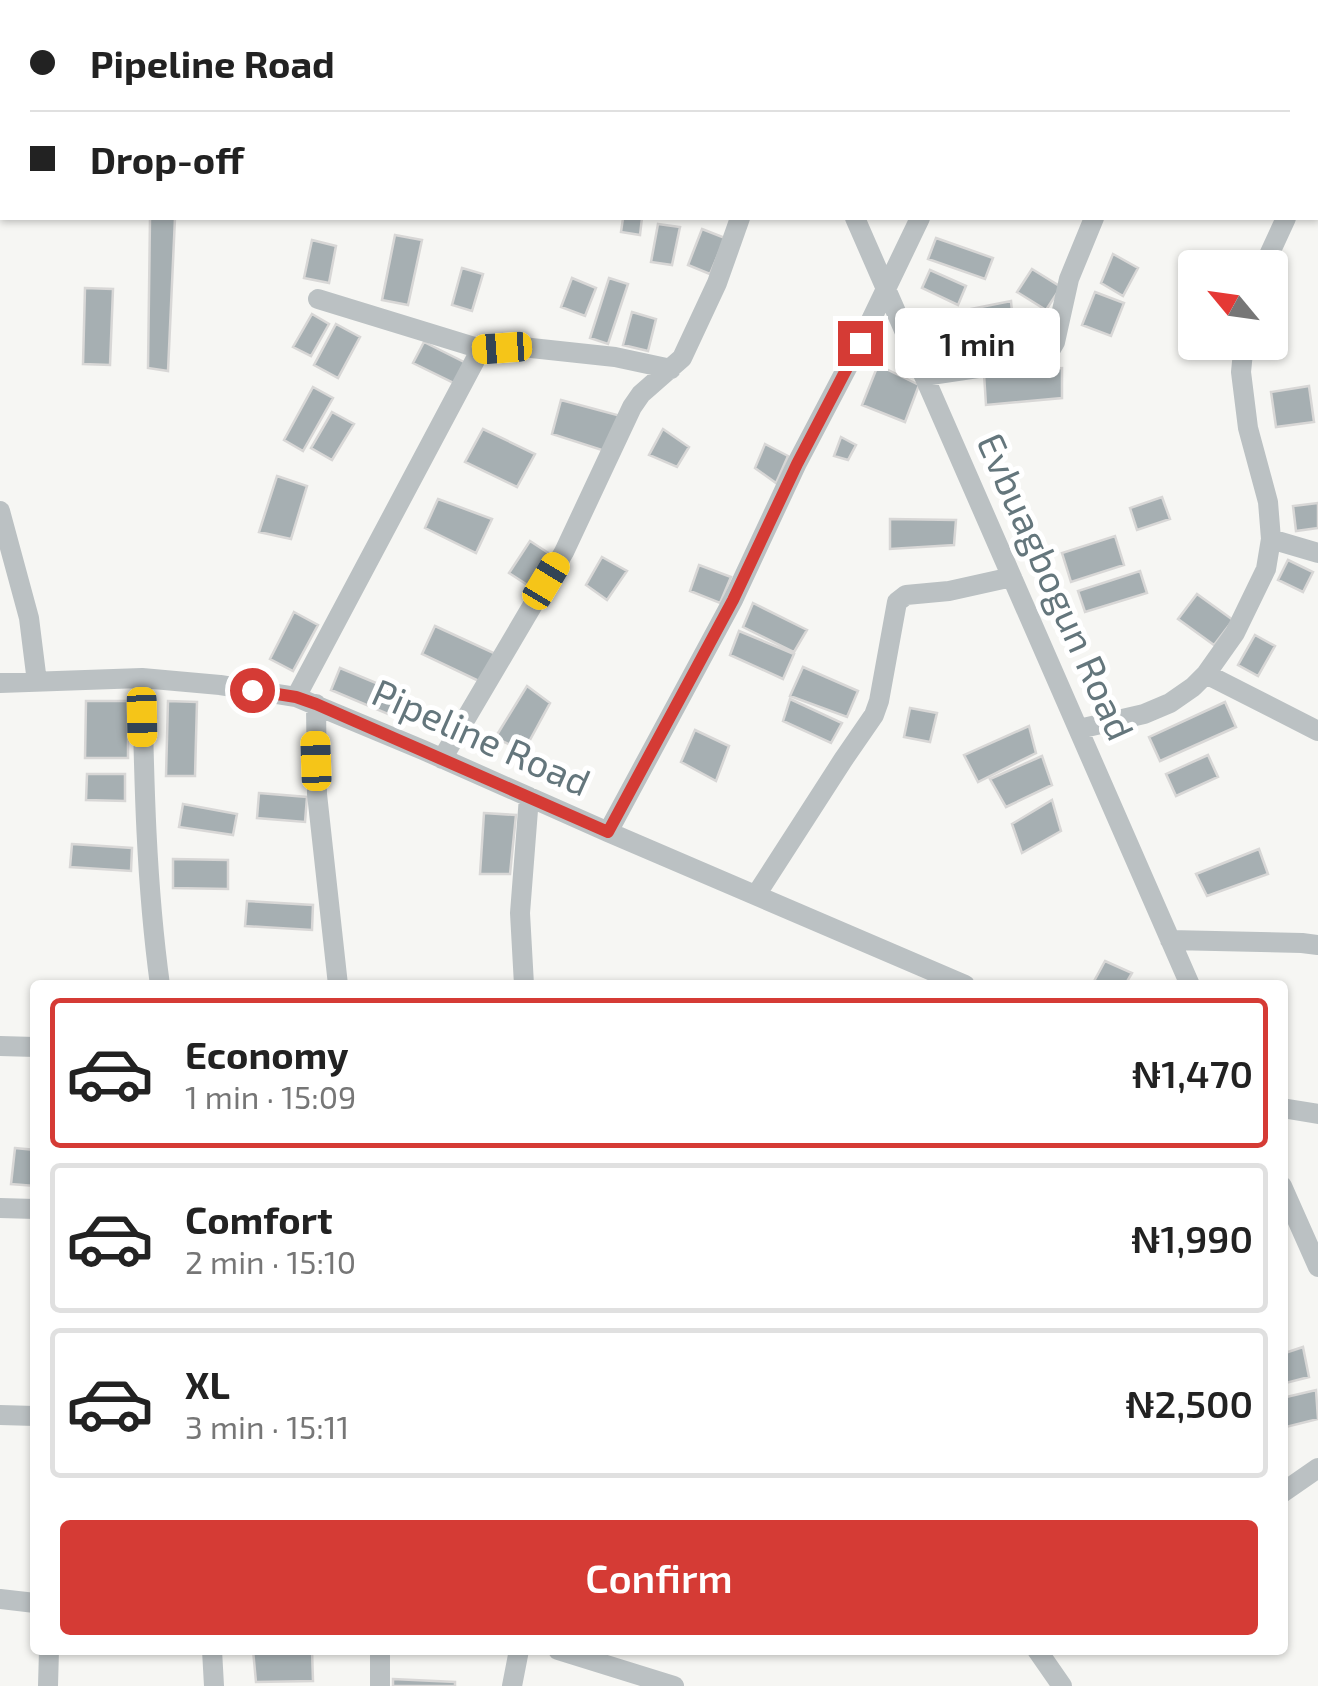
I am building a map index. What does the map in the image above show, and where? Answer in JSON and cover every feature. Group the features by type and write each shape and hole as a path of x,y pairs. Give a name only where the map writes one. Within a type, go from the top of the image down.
{"street":[{"path":"442,759 564,552 641,394 682,358 711,298 739,220"},
{"name":"Evbuagbogun Road","path":"856,220 1188,980"},
{"path":"608,832 733,600 919,220"},
{"path":"924,376 1040,359 1048,354 1055,342 1069,279 1093,220"},
{"path":"1271,250 1285,220"},
{"path":"318,299 481,349 522,346 671,369"},
{"path":"337,980 306,701 481,349"},
{"path":"632,360 641,394"},
{"path":"1079,729 1144,714 1170,703 1206,674 1235,634 1266,569 1271,539 1268,502 1248,428 1243,360"},
{"path":"0,511 28,618 37,682"},
{"path":"1271,539 1318,554"},
{"path":"756,895 874,715 897,602 906,594 949,591 1012,577"},
{"path":"1206,674 1318,730"},
{"path":"142,678 146,835 159,980"},
{"name":"Pipeline Road","path":"0,683 142,678 220,685 306,701 953,980"},
{"path":"524,980 520,912 529,797"},
{"path":"1170,940 1318,945"},
{"path":"0,1046 30,1047"},
{"path":"1288,1109 1318,1114"},
{"path":"1288,1199 1318,1266"},
{"path":"0,1208 30,1209"},
{"path":"0,1415 30,1416"},
{"path":"1288,1489 1318,1468"},
{"path":"0,1599 30,1602"},
{"path":"48,1655 48,1686"},
{"path":"212,1655 214,1686"},
{"path":"380,1655 380,1686"},
{"path":"512,1686 518,1655"},
{"path":"574,1655 674,1686"},
{"path":"1040,1655 1062,1686"}],"building":[{"path":"150,220 175,220 168,371 148,368"},
{"path":"623,220 642,220 640,235 621,232"},
{"path":"658,224 680,227 672,265 651,262"},
{"path":"702,229 725,238 710,274 688,265"},
{"path":"395,235 422,240 408,305 382,300"},
{"path":"936,238 993,258 985,279 928,259"},
{"path":"312,240 336,246 329,283 304,278"},
{"path":"1113,254 1138,268 1123,296 1101,283"},
{"path":"462,268 483,274 472,311 452,305"},
{"path":"1032,269 1061,287 1046,310 1017,292"},
{"path":"930,270 966,286 958,305 922,288"},
{"path":"572,278 596,288 585,316 561,307"},
{"path":"609,278 628,284 608,344 590,338"},
{"path":"85,288 113,289 110,365 83,364"},
{"path":"1095,292 1124,303 1111,336 1082,325"},
{"path":"1011,301 1014,332 952,343 946,314"},
{"path":"632,312 656,319 648,351 623,345"},
{"path":"312,314 329,324 311,356 293,347"},
{"path":"336,324 360,337 338,378 314,365"},
{"path":"424,342 468,364 458,385 413,363"},
{"path":"878,365 919,385 905,422 862,405"},
{"path":"1062,368 1062,398 986,405 984,374"},
{"path":"1309,386 1314,422 1276,427 1271,392"},
{"path":"313,387 333,398 303,451 284,440"},
{"path":"561,400 621,416 608,452 552,434"},
{"path":"332,412 354,424 332,460 311,448"},
{"path":"483,429 535,454 517,487 465,462"},
{"path":"663,429 689,447 677,467 649,455"},
{"path":"841,437 856,445 848,460 834,456"},
{"path":"765,444 788,456 776,483 755,468"},
{"path":"277,476 307,486 291,539 259,532"},
{"path":"1162,497 1170,519 1137,530 1130,508"},
{"path":"438,499 492,519 476,553 425,528"},
{"path":"1318,503 1318,528 1296,531 1293,506"},
{"path":"890,519 956,520 954,545 890,549"},
{"path":"1115,536 1124,565 1071,582 1062,553"},
{"path":"530,541 550,554 529,586 509,573"},
{"path":"602,557 627,571 607,600 586,585"},
{"path":"1288,560 1313,572 1303,592 1278,580"},
{"path":"699,565 731,577 720,603 690,591"},
{"path":"1140,571 1147,593 1085,612 1078,591"},
{"path":"1197,594 1233,620 1214,645 1178,619"},
{"path":"753,603 807,630 794,652 743,627"},
{"path":"294,612 318,625 293,671 270,659"},
{"path":"435,626 496,654 483,683 422,654"},
{"path":"739,631 794,654 783,679 730,655"},
{"path":"1255,635 1275,646 1258,676 1238,665"},
{"path":"803,667 858,691 847,717 790,696"},
{"path":"340,668 405,695 395,717 331,690"},
{"path":"527,686 550,703 524,751 495,738"},
{"path":"790,699 842,723 831,743 783,721"},
{"path":"86,701 128,701 128,758 85,758"},
{"path":"168,701 197,702 195,776 166,776"},
{"path":"1225,702 1236,727 1160,761 1149,737"},
{"path":"910,708 937,713 930,742 904,737"},
{"path":"1029,726 1036,753 978,782 964,755"},
{"path":"695,730 729,746 716,781 681,762"},
{"path":"1208,755 1218,777 1176,796 1166,774"},
{"path":"1042,756 1052,785 1006,807 990,779"},
{"path":"87,774 125,774 125,801 86,800"},
{"path":"259,793 307,797 305,822 257,818"},
{"path":"1052,800 1061,831 1022,853 1012,824"},
{"path":"183,804 237,814 233,835 179,827"},
{"path":"484,813 516,815 510,874 480,874"},
{"path":"72,844 132,848 131,871 70,867"},
{"path":"1259,849 1268,874 1207,896 1196,874"},
{"path":"173,859 228,860 228,889 173,888"},
{"path":"247,901 313,905 312,930 245,926"},
{"path":"1105,961 1132,973 1128,980 1095,980"},
{"path":"15,1148 30,1150 30,1186 11,1184"},
{"path":"1303,1347 1309,1377 1288,1382 1288,1352"},
{"path":"1316,1390 1318,1419 1288,1426 1288,1397"},
{"path":"253,1655 312,1655 313,1681 256,1682"},
{"path":"393,1679 455,1682 455,1686 393,1686"}],"route":[{"path":"252,690 316,704 608,832 733,600 860,343"}]}
